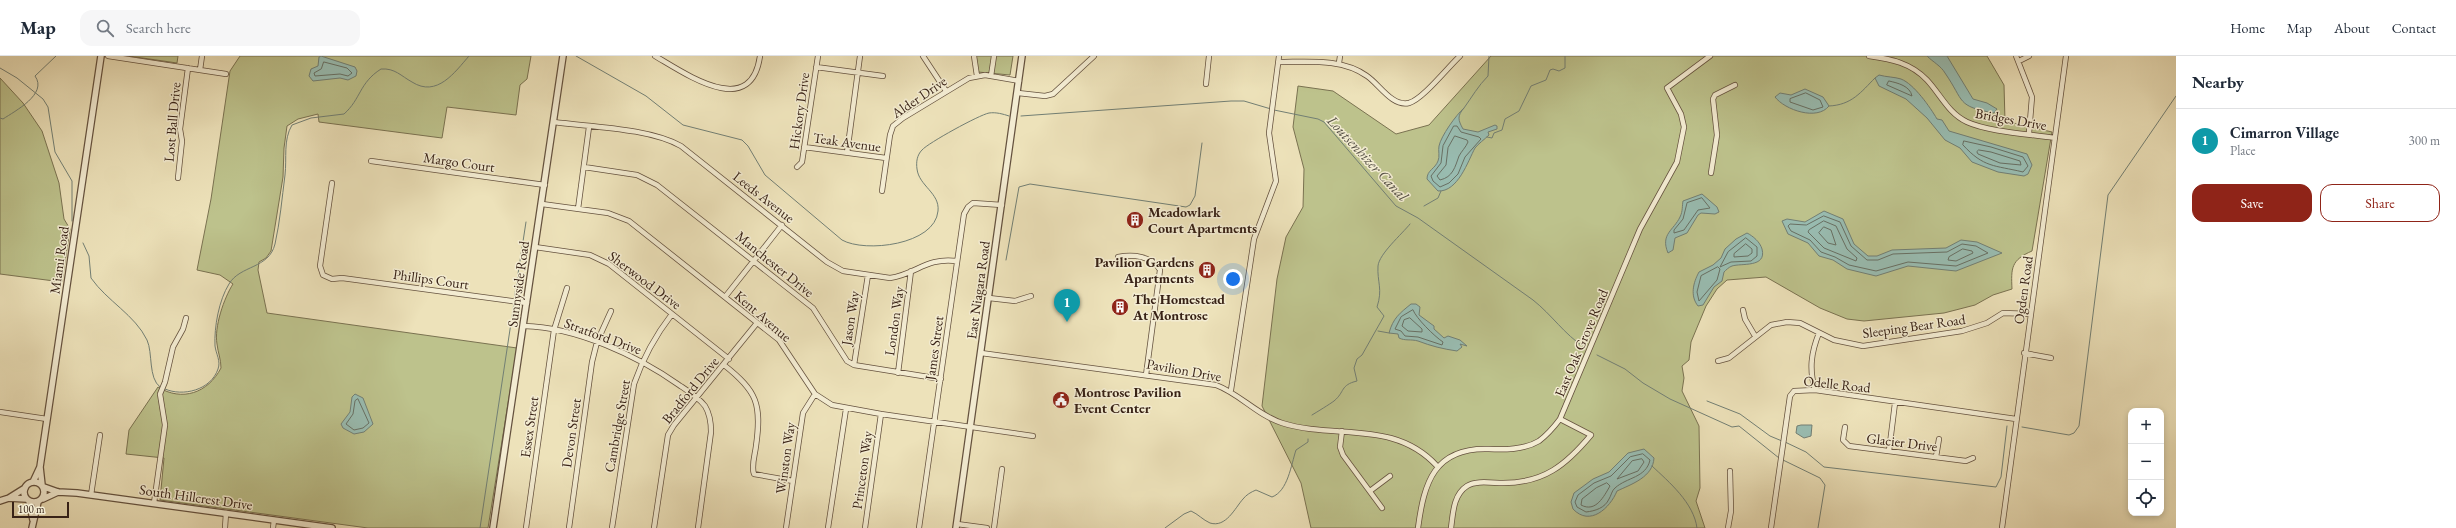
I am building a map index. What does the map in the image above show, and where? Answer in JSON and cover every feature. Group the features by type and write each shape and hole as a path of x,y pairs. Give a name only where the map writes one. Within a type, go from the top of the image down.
{"street":[{"name":"Miami Road","path":"33,482 40,467 101,56"},
{"path":"108,56 226,74"},
{"path":"200,70 202,56"},
{"name":"Sunnyside Road","path":"494,528 563,56"},
{"path":"655,56 700,81 730,89 741,87 754,78 760,56"},
{"name":"Hickory Drive","path":"797,167 802,162 818,56"},
{"path":"847,152 860,56"},
{"path":"923,56 946,91"},
{"path":"974,56 977,76"},
{"path":"991,76 994,56"},
{"name":"East Niagara Road","path":"956,526 1022,56"},
{"path":"1018,93 1045,96 1053,94 1094,56"},
{"path":"1206,84 1209,56"},
{"path":"1231,390 1254,239 1276,181 1269,133 1279,56"},
{"path":"1339,63 1340,56"},
{"path":"1279,62 1339,63 1368,76 1393,100 1404,104 1416,100 1460,56"},
{"name":"East Oak Grove Road","path":"1418,528 1422,496 1428,480 1437,466 1457,454 1477,449 1505,450 1522,448 1538,441 1560,419 1640,229 1677,162 1684,128 1681,114 1667,88 1710,56"},
{"name":"Bridges Drive","path":"1869,56 1899,61 1915,69 1928,81 1953,113 1967,122 1982,127 2055,138"},
{"path":"2016,56 2032,97 2029,133"},
{"path":"2019,62 2029,56"},
{"name":"Ogden Road","path":"2002,528 2024,353 2031,314 2066,56"},
{"path":"816,67 883,76"},
{"name":"Lost Ball Drive","path":"178,178 182,142 180,129 188,68"},
{"name":"Alder Drive","path":"882,191 886,158 894,126 903,118 969,78 977,76 991,76 1019,81"},
{"path":"1711,173 1717,135 1713,99 1715,95 1735,85"},
{"name":"Leeds Avenue","path":"554,122 589,126 671,140 681,146 834,267 843,271 890,278 936,260 957,261"},
{"path":"578,209 589,126"},
{"name":"Teak Avenue","path":"804,147 886,158"},
{"name":"Margo Court","path":"371,161 545,185"},
{"name":"Manchester Drive","path":"584,167 637,175 647,179 813,308 847,361 854,365"},
{"name":"Phillips Court","path":"332,183 320,266 323,275 332,279 342,278 527,304"},
{"name":"James Street","path":"919,528 964,214 968,207 973,203 981,202 1002,205"},
{"name":"Kent Avenue","path":"542,204 608,213 629,222 779,340 815,394 832,405 846,409 1033,436"},
{"path":"725,297 755,262 782,225"},
{"name":"Sherwood Drive","path":"536,247 599,258 729,359"},
{"path":"1118,257 1128,255 1150,259 1160,270 1146,375"},
{"name":"London Way","path":"898,373 911,271"},
{"name":"Jason Way","path":"854,365 868,275"},
{"name":"Essex Street","path":"526,528 554,330 567,288"},
{"path":"989,298 1015,301 1031,296"},
{"path":"1743,310 1745,319 1755,336"},
{"name":"Devon Street","path":"569,528 592,362 597,342 611,311"},
{"name":"Sleeping Bear Road","path":"1718,361 1729,358 1755,336 1771,325 1787,322 1800,323 1834,340 1863,346 1962,331 1987,323 2003,313 2031,314"},
{"name":"Cambridge Street","path":"612,528 631,398 642,361 654,339 672,314"},
{"path":"154,503 165,425 160,394 165,382 173,347 183,329 186,318"},
{"name":"Bradford Drive","path":"654,528 668,435 696,397 729,359 757,323"},
{"name":"Stratford Drive","path":"524,326 554,330 597,342 642,361 696,397 707,410 711,432 698,528"},
{"path":"1815,390 1810,373 1813,348 1819,333"},
{"name":"Pavilion Drive","path":"981,352 1202,382 1231,390 1271,419 1290,424 1391,438 1424,452 1437,466"},
{"path":"2024,353 2051,358"},
{"path":"724,365 748,386 754,396 759,422 754,474 793,481"},
{"path":"854,365 941,379"},
{"name":"Odelle Road","path":"1771,528 1790,396 1794,391 1800,389 1815,390 1895,403 2016,419"},
{"name":"Winston Way","path":"786,528 803,413 815,394"},
{"path":"1889,451 1895,403"},
{"path":"828,528 846,409"},
{"path":"0,412 47,419"},
{"name":"Princeton Way","path":"865,528 881,414"},
{"path":"1451,528 1455,504 1459,494 1467,486 1478,482 1514,483 1530,480 1560,467 1572,458 1591,435 1560,419"},
{"name":"Glacier Drive","path":"1845,427 1843,440 1849,446 1966,461 1973,458"},
{"path":"1342,431 1340,447 1343,455 1382,508"},
{"path":"91,495 100,435"},
{"path":"1936,457 1939,439"},
{"name":"Miami Road","path":"40,467 43,486 40,500"},
{"path":"994,528 1002,469"},
{"path":"1728,528 1731,511 1730,471"},
{"path":"1370,491 1390,476"},
{"path":"0,501 9,498 33,482"},
{"name":"South Hillcrest Drive","path":"33,482 58,492 154,503 332,528"},
{"path":"25,488 33,520"},
{"path":"9,498 40,500 58,492"},
{"path":"32,528 33,520 40,500"},
{"path":"225,528 226,513"},
{"path":"273,528 274,520"},
{"path":"956,526 987,528"}],"green space":[{"path":"129,56 178,56 177,63"},
{"path":"240,56 531,56 527,79 520,85 516,115 447,107 442,138 319,122 318,114 298,119 287,126 284,148 283,177 271,251 266,258 259,262 258,270 267,313 517,348 488,528 368,528 160,500 164,458 126,454 129,430 158,387 167,392 176,394 194,392 209,384 216,377 221,368 216,337 218,321 226,297 233,284 220,275 197,270 211,199 230,71"},
{"path":"976,56 1013,56 1010,75 978,72"},
{"path":"1491,56 1987,56 2004,85 2005,121 2052,132 2032,251 2016,261 2012,270 2012,289 1993,295 1975,305 1944,313 1864,321 1847,319 1820,308 1766,277 1727,280 1717,289 1706,306 1691,342 1689,360 1682,366 1684,378 1682,391 1699,426 1700,488 1696,501 1705,528 1311,528 1301,483 1262,406 1277,279 1286,237 1303,207 1304,169 1293,127 1298,86 1333,91 1396,134 1429,125"},
{"path":"0,78 23,103 42,131 59,183 64,219 70,229 62,282 0,274"}],"water":[{"path":"321,56 355,67 357,71 356,76 348,80 340,78 313,81 309,76 311,69 318,66 319,57"},
{"path":"1927,56 1947,56 1973,99 1987,103 1997,109 1994,113 1967,105 1959,97 1939,66"},
{"path":"1879,75 1901,79 1911,86 1926,102 1937,119 1942,120 1949,131 2027,154 2032,165 2028,174 2024,176 1998,172 1972,162 1960,148 1945,140 1927,118 1906,99 1879,86 1875,78"},
{"path":"1805,89 1823,97 1829,106 1817,113 1801,112 1786,106 1775,97 1780,93 1791,95"},
{"path":"1464,108 1460,113 1459,118 1463,129 1478,132 1495,125 1497,126 1497,129 1488,132 1489,135 1475,148 1457,181 1451,187 1438,191 1427,179 1427,176 1438,161 1440,142 1453,120"},
{"path":"1702,194 1717,207 1719,212 1715,214 1701,213 1698,215 1687,233 1675,238 1673,250 1668,253 1666,247 1667,237 1680,217 1683,201"},
{"path":"1824,211 1843,219 1854,244 1868,256 1877,256 1892,250 1946,248 1961,240 1977,242 2002,253 1956,271 1908,266 1876,276 1847,269 1833,260 1819,256 1808,243 1788,234 1782,221 1787,219 1805,222"},
{"path":"1747,233 1760,244 1763,255 1761,259 1752,264 1736,265 1729,268 1724,272 1722,281 1714,287 1703,305 1698,306 1694,298 1693,289 1699,272 1713,265 1721,258 1725,249 1736,239"},
{"path":"1411,304 1416,304 1420,307 1419,315 1434,326 1434,329 1444,338 1448,336 1460,340 1467,346 1460,344 1462,347 1457,351 1415,340 1401,339 1399,338 1398,334 1389,333 1400,313"},
{"path":"355,394 363,398 373,424 364,432 354,434 343,428 341,424 350,412 352,397"},
{"path":"1812,425 1811,436 1804,438 1796,433 1797,426"},
{"path":"1644,449 1654,458 1653,465 1646,475 1617,491 1610,504 1593,516 1579,514 1573,509 1571,502 1574,493 1593,479 1609,472 1628,453"},
{"path":"189,493 195,499 192,501 177,500 176,497"}],"waterway":[{"name":"Loutsenhizer Canal","path":"0,118 3,119 22,107 34,95 38,83 35,76 56,56"},
{"name":"Loutsenhizer Canal","path":"165,389 180,392 196,390 209,382 218,369 219,360 215,346 215,331 225,290 240,273 261,263 267,258 272,252 275,244 280,219 285,175 286,143 292,125 311,118 344,114 354,103 368,80 381,69 394,71 412,82 421,86 429,87 445,81 469,56"},
{"name":"Loutsenhizer Canal","path":"576,56 646,96 683,125 742,140 748,146 765,175 842,240 853,244 866,246 882,246 912,239 925,232 934,223 938,211 938,205 933,194 921,180 917,169 918,156 926,146 983,115 994,113 1009,116"},
{"path":"1464,108 1488,76 1489,56"},
{"path":"1487,137 1492,138 1494,133 1502,130 1505,119 1519,111 1531,86 1546,80 1550,70 1553,69 1559,71 1565,68 1565,56"},
{"name":"Loutsenhizer Canal","path":"0,68 17,78 43,99 48,107 55,152 72,181 72,221"},
{"path":"1829,106 1844,103 1855,97 1875,78"},
{"path":"2022,427 2069,435 2074,433 2079,426 2108,195 2176,96"},
{"name":"Loutsenhizer Canal","path":"1021,116 1231,101 1244,101 1271,109"},
{"name":"Loutsenhizer Canal","path":"1274,110 1318,119 1324,122 1396,206 1418,218 1533,300 1570,336 1584,347"},
{"path":"1006,260 1019,187 1030,184 1186,207 1190,205 1195,196 1202,143"},
{"path":"1424,206 1438,198 1441,191"},
{"path":"514,300 526,222"},
{"path":"1312,415 1334,401 1345,387 1357,381 1354,368 1357,359 1362,355 1384,316 1377,307 1380,295 1378,272 1379,261 1386,250 1410,224"},
{"name":"Loutsenhizer Canal","path":"83,243 89,256 91,278 105,294 128,315 142,331 147,340 149,345 152,372 156,383 160,387"},
{"path":"480,528 514,303"},
{"path":"1378,331 1389,333"},
{"name":"Loutsenhizer Canal","path":"1597,355 1625,369 1643,383 1670,399 1732,427 1739,426 1779,458"},
{"path":"1707,401 1740,414 1770,436 1782,441"},
{"path":"1785,442 1806,452 1824,467 1996,487 2001,477 2007,426"},
{"path":"1165,528 1184,514 1191,511 1210,523 1221,523 1230,516 1244,498 1252,492 1256,490 1272,497 1277,494 1282,489 1288,477 1296,450 1308,442 1308,439"},
{"name":"Loutsenhizer Canal","path":"1783,460 1820,478 1825,485 1818,528"},
{"path":"1652,466 1673,486 1686,502 1695,519 1697,528"}],"place":[{"name":"Meadowlark Court Apartments","path":"1135,220"},
{"name":"Pavilion Gardens Apartments","path":"1207,270"},
{"name":"The Homestead At Montrose","path":"1120,307"},
{"name":"Cimarron Village","path":"1067,322"},
{"name":"Montrose Pavilion Event Center","path":"1061,400"}]}
